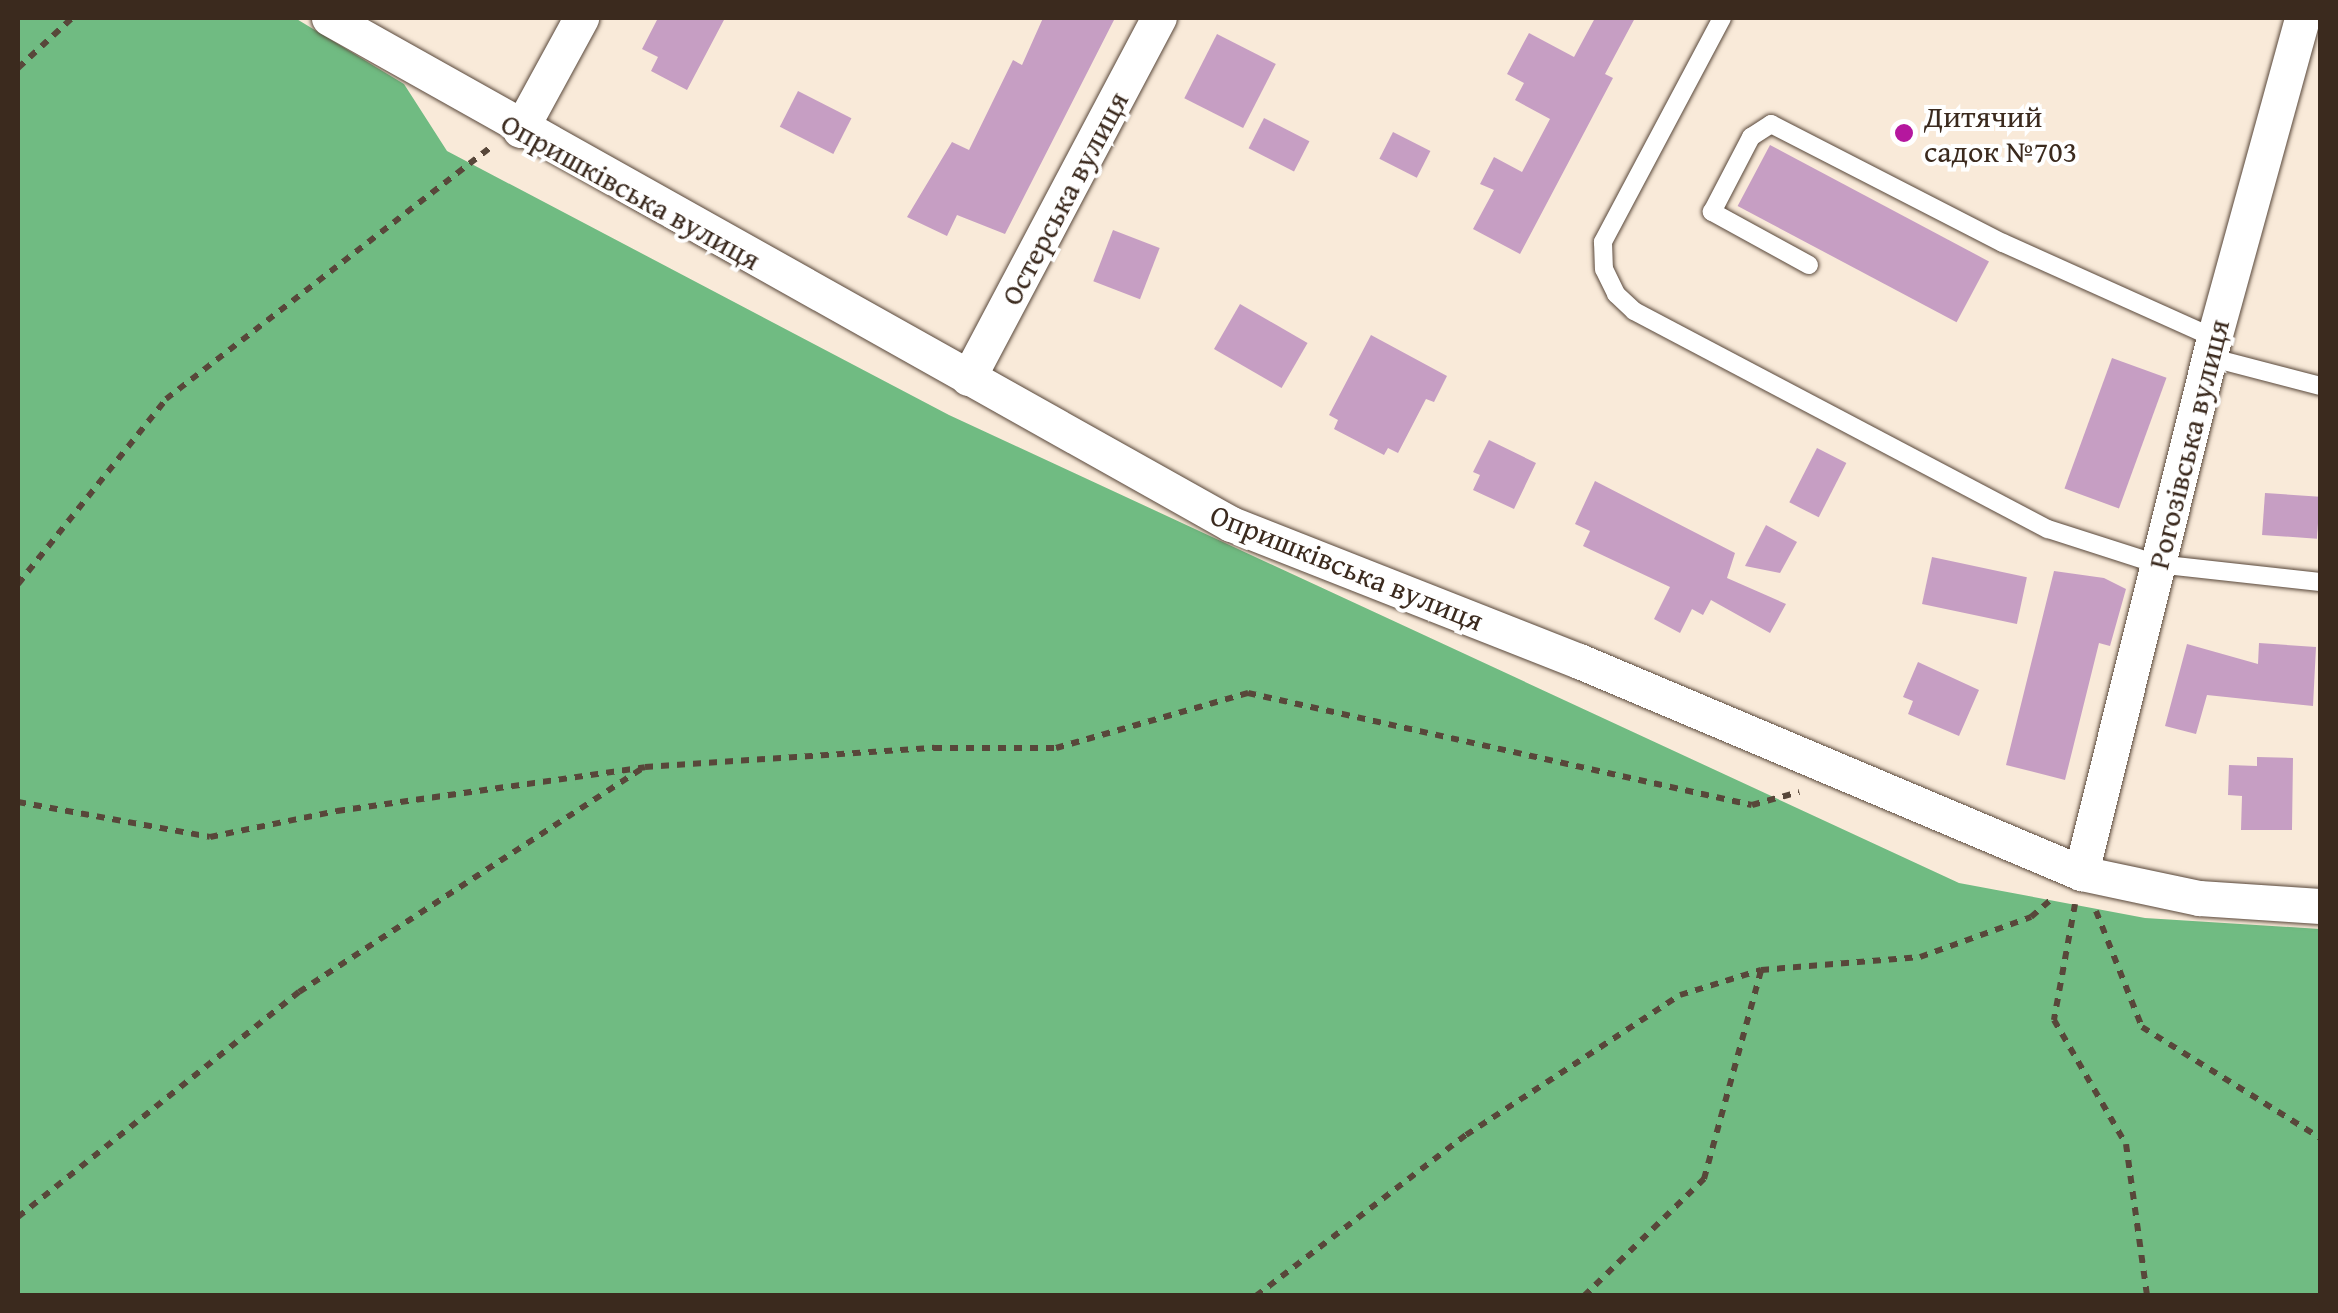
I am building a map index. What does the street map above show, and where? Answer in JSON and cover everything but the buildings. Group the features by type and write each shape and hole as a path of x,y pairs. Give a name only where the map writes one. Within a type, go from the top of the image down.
{"street":[{"name":"Опришківська вулиця","path":"328,18 520,130 1231,524 2080,873 2200,898 2320,906"},
{"path":"520,130 581,18"},
{"name":"Остерська вулиця","path":"968,378 1159,18"},
{"name":"Рогозівська вулиця","path":"2080,873 2211,348 2302,18"}],"lane":[{"path":"1722,18 1603,242 1604,269 1616,294 1634,311 2048,529 2157,564 2320,582"},
{"path":"1809,265 1712,212 1751,137 1772,124 2211,348 2320,386"}],"path":[{"path":"18,68 72,18"},
{"path":"18,584 166,400 468,160 520,130"},
{"path":"18,802 210,838 337,811 645,767 934,748 1056,748 1248,693 1752,806 1854,777"},
{"path":"18,1217 299,992 645,767"},
{"path":"1256,1296 1466,1135 1680,994 1761,970 1920,956 1978,941 2031,917 2080,873"},
{"path":"2080,873 2142,1027 2320,1138"},
{"path":"2080,873 2054,1020 2126,1144 2147,1296"},
{"path":"1584,1296 1704,1179 1761,970"}],"green space":[{"path":"18,18 295,18 404,84 447,151 949,415 1959,883 2145,918 2320,929 2320,1295 18,1295"}],"place":[{"name":"Дитячий садок №703","path":"1904,133"}]}
